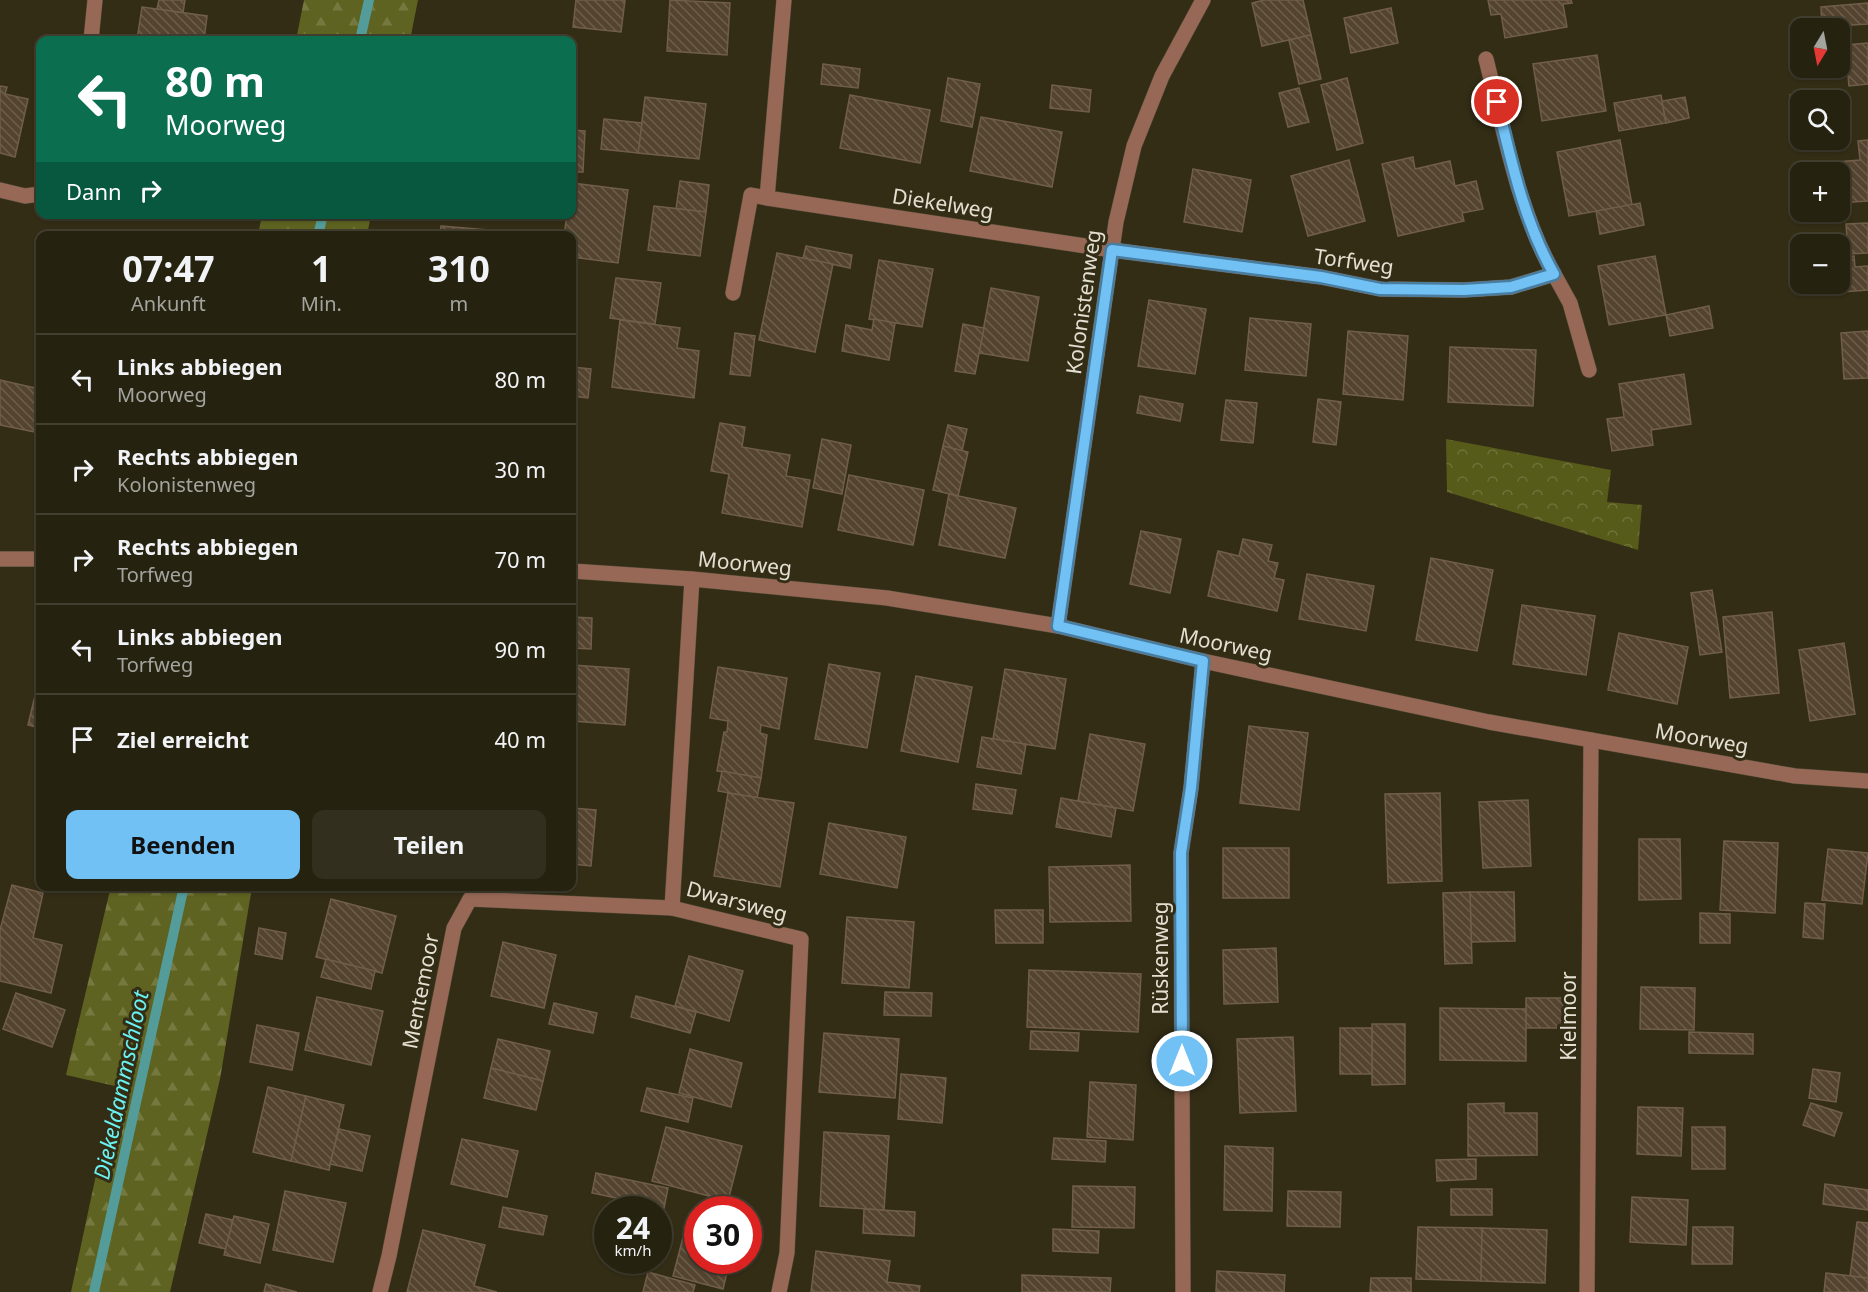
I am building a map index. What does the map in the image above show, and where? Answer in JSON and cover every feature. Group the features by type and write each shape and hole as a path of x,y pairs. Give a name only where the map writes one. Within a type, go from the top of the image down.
{"street":[{"path":"91,36 95,0"},
{"path":"733,294 751,195 767,198 784,0"},
{"name":"Kolonistenweg","path":"1058,626 1116,222 1134,146 1162,76 1203,0"},
{"path":"1486,59 1507,144 1528,214 1544,257 1570,303 1588,370"},
{"path":"0,190 26,196 36,195"},
{"name":"Diekelweg","path":"767,198 1112,250"},
{"name":"Torfweg","path":"1112,250 1321,277 1380,289 1464,290 1511,287 1554,274"},
{"path":"0,559 36,559"},
{"name":"Moorweg","path":"576,571 692,579 887,598 1058,626 1203,661 1489,722 1795,776 1868,781"},
{"name":"Dwarsweg","path":"692,579 672,908 801,939 788,1253 779,1292"},
{"name":"Rüskenweg","path":"1183,1292 1181,853 1191,788 1203,661"},
{"name":"Kielmoor","path":"1587,1292 1591,740"},
{"name":"Mentemoor","path":"380,1292 392,1245 454,928 470,899 672,908"}],"green space":[{"path":"304,0 418,0 411,36 297,36"},
{"path":"261,219 370,219 368,231 259,231"},
{"path":"1446,439 1611,470 1607,502 1642,505 1638,550 1447,492"},
{"path":"110,891 251,891 220,1079 170,1292 71,1292 115,1086 66,1075"}],"building":[{"path":"159,0 185,0 183,13 157,9"},
{"path":"576,0 625,0 621,32 573,27"},
{"path":"670,0 730,3 727,55 667,51"},
{"path":"1264,0 1303,0 1311,35 1262,46 1252,3"},
{"path":"1488,0 1571,0 1572,3 1563,4 1567,27 1505,38 1501,14 1491,15"},
{"path":"1868,3 1868,24 1850,25 1850,18 1822,18 1821,7"},
{"path":"142,7 207,16 204,36 138,36"},
{"path":"1391,8 1398,43 1351,53 1344,18"},
{"path":"1311,35 1321,79 1299,84 1289,40"},
{"path":"1868,43 1868,84 1849,86 1850,45"},
{"path":"1597,55 1606,111 1542,121 1533,64"},
{"path":"823,64 860,69 858,88 821,84"},
{"path":"948,78 980,84 972,127 941,121"},
{"path":"1347,78 1363,143 1337,150 1321,85"},
{"path":"1052,85 1091,90 1089,112 1050,108"},
{"path":"0,86 7,87 5,94 28,99 15,157 0,153"},
{"path":"1299,88 1309,122 1288,127 1279,93"},
{"path":"850,95 930,110 920,163 840,148"},
{"path":"1661,95 1666,123 1619,131 1614,103"},
{"path":"645,97 706,104 699,159 638,153"},
{"path":"1685,97 1689,118 1666,123 1662,101"},
{"path":"981,117 1062,132 1052,187 970,171"},
{"path":"604,119 642,123 638,153 601,149"},
{"path":"576,130 585,131 583,172 576,172"},
{"path":"1620,140 1632,205 1569,216 1557,152"},
{"path":"1868,140 1868,201 1850,202 1850,162 1836,162 1860,160 1858,141"},
{"path":"1413,157 1415,169 1450,161 1455,186 1476,181 1483,209 1462,213 1464,221 1398,236 1382,164"},
{"path":"1349,160 1365,221 1308,236 1291,176"},
{"path":"1193,169 1251,180 1242,232 1184,222"},
{"path":"680,181 709,185 706,212 676,209"},
{"path":"576,184 628,190 618,263 576,258 576,231 565,231 566,219 576,219"},
{"path":"1640,203 1644,225 1600,234 1596,211"},
{"path":"654,206 706,212 700,256 648,250"},
{"path":"1868,223 1868,253 1850,254 1850,234 1847,234 1846,224"},
{"path":"441,226 500,231 440,231"},
{"path":"806,246 852,255 850,268 803,258"},
{"path":"777,253 833,264 815,352 759,340"},
{"path":"1655,256 1666,315 1609,325 1598,266"},
{"path":"1850,256 1854,256 1855,267 1868,266 1868,290 1850,291"},
{"path":"879,260 933,269 922,327 869,319"},
{"path":"616,278 661,283 655,324 610,318"},
{"path":"991,288 1039,297 1028,361 979,353"},
{"path":"1149,300 1206,309 1195,374 1138,366"},
{"path":"1709,306 1713,328 1670,336 1666,315"},
{"path":"1250,318 1311,324 1306,376 1245,370"},
{"path":"874,319 895,323 889,360 842,351 846,325 872,330"},
{"path":"620,320 680,328 677,348 699,351 694,398 612,387"},
{"path":"963,324 984,328 975,374 955,371"},
{"path":"1348,331 1408,336 1403,400 1343,394"},
{"path":"1868,331 1868,378 1844,379 1841,333"},
{"path":"735,333 755,336 750,376 730,374"},
{"path":"1450,347 1536,350 1533,406 1448,402"},
{"path":"576,367 591,369 588,398 576,396"},
{"path":"1684,374 1691,424 1651,430 1653,445 1612,451 1607,419 1624,417 1619,384"},
{"path":"0,380 36,388 36,432 0,425"},
{"path":"1140,396 1183,404 1180,421 1137,413"},
{"path":"1318,399 1341,402 1336,445 1313,442"},
{"path":"1226,400 1257,403 1253,443 1221,440"},
{"path":"720,423 745,427 742,447 790,455 786,476 810,480 802,527 722,513 729,474 711,471"},
{"path":"948,425 967,429 962,451 943,446"},
{"path":"822,439 851,445 842,494 813,488"},
{"path":"943,446 968,452 958,496 933,490"},
{"path":"849,475 924,490 913,545 838,530"},
{"path":"949,494 1016,508 1005,558 939,545"},
{"path":"1141,531 1181,539 1170,593 1130,584"},
{"path":"1243,539 1272,545 1268,561 1278,563 1274,578 1284,580 1277,611 1208,596 1218,551 1239,556"},
{"path":"1431,558 1493,570 1477,651 1416,640"},
{"path":"1307,574 1374,586 1366,631 1299,619"},
{"path":"1712,590 1722,652 1700,655 1691,593"},
{"path":"1522,605 1595,616 1586,675 1513,664"},
{"path":"1772,612 1779,693 1730,698 1723,617"},
{"path":"576,617 592,618 591,649 576,648"},
{"path":"1619,633 1688,647 1677,704 1608,690"},
{"path":"1844,643 1855,714 1810,721 1799,650"},
{"path":"829,664 880,673 867,748 815,739"},
{"path":"576,665 629,669 625,725 576,721"},
{"path":"718,667 787,678 779,729 761,725 760,733 767,735 761,778 717,771 728,721 710,718"},
{"path":"1005,669 1066,679 1055,749 993,739"},
{"path":"916,676 972,687 958,762 901,751"},
{"path":"36,692 36,727 28,725"},
{"path":"1249,726 1308,733 1299,810 1240,803"},
{"path":"1090,734 1145,744 1133,811 1078,801"},
{"path":"982,737 1026,744 1021,774 977,767"},
{"path":"722,771 761,778 757,798 718,791"},
{"path":"976,784 1016,790 1012,814 973,809"},
{"path":"728,793 794,803 780,887 714,876"},
{"path":"1440,793 1442,881 1388,883 1385,794"},
{"path":"1061,798 1116,808 1111,837 1056,827"},
{"path":"1528,800 1531,866 1483,868 1479,802"},
{"path":"576,808 596,810 591,866 576,864"},
{"path":"829,823 906,837 897,888 820,874"},
{"path":"1639,839 1680,839 1681,899 1639,900"},
{"path":"1724,841 1778,843 1775,913 1720,910"},
{"path":"1223,848 1289,848 1289,898 1223,898"},
{"path":"1828,849 1868,853 1862,904 1822,900"},
{"path":"1130,865 1131,921 1050,922 1049,867"},
{"path":"12,885 43,893 33,938 62,945 51,993 0,981 0,930"},
{"path":"1470,892 1514,892 1515,941 1471,942"},
{"path":"1470,892 1472,963 1445,964 1443,893"},
{"path":"331,899 396,916 382,973 316,957"},
{"path":"1805,903 1825,904 1823,939 1803,937"},
{"path":"995,910 1043,910 1043,943 996,943"},
{"path":"1700,913 1730,914 1730,943 1700,943"},
{"path":"847,917 914,922 909,988 842,983"},
{"path":"259,928 286,933 282,959 255,954"},
{"path":"503,942 556,955 544,1008 491,996"},
{"path":"1276,948 1278,1002 1224,1004 1223,950"},
{"path":"689,956 743,971 729,1021 675,1006"},
{"path":"326,959 375,971 371,989 321,977"},
{"path":"1029,970 1141,974 1138,1032 1027,1027"},
{"path":"1641,987 1695,988 1694,1030 1640,1029"},
{"path":"885,992 932,993 931,1016 884,1015"},
{"path":"16,993 65,1010 52,1047 3,1029"},
{"path":"636,996 696,1012 690,1033 631,1017"},
{"path":"317,997 383,1011 371,1065 305,1050"},
{"path":"1526,998 1563,998 1563,1028 1526,1028"},
{"path":"554,1003 597,1013 593,1033 549,1024"},
{"path":"1440,1008 1526,1009 1526,1061 1440,1060"},
{"path":"1372,1024 1405,1024 1405,1084 1372,1085"},
{"path":"257,1025 299,1033 292,1070 250,1062"},
{"path":"1340,1028 1372,1028 1372,1074 1340,1074"},
{"path":"1031,1031 1079,1033 1078,1051 1030,1049"},
{"path":"1689,1032 1753,1034 1753,1054 1689,1053"},
{"path":"824,1033 899,1039 895,1098 819,1092"},
{"path":"1293,1037 1296,1111 1240,1113 1237,1039"},
{"path":"498,1039 550,1051 543,1081 491,1068"},
{"path":"690,1049 742,1063 731,1107 679,1093"},
{"path":"491,1068 543,1081 536,1110 484,1098"},
{"path":"1813,1069 1840,1073 1836,1102 1809,1098"},
{"path":"901,1074 946,1078 942,1123 898,1119"},
{"path":"1090,1082 1136,1085 1133,1140 1087,1137"},
{"path":"268,1087 306,1096 291,1161 253,1152"},
{"path":"647,1088 693,1098 688,1122 641,1111"},
{"path":"306,1096 344,1105 329,1170 291,1161"},
{"path":"1504,1103 1504,1113 1537,1113 1537,1155 1468,1156 1468,1104"},
{"path":"1811,1103 1842,1113 1834,1136 1803,1125"},
{"path":"1638,1107 1683,1108 1681,1156 1637,1154"},
{"path":"666,1127 742,1146 729,1196 709,1196 652,1181"},
{"path":"1692,1127 1725,1127 1725,1169 1692,1169"},
{"path":"339,1129 370,1136 362,1171 330,1164"},
{"path":"824,1132 889,1136 884,1210 820,1206"},
{"path":"1054,1138 1106,1141 1105,1162 1052,1159"},
{"path":"462,1139 518,1151 507,1197 451,1184"},
{"path":"1225,1146 1273,1148 1272,1211 1224,1210"},
{"path":"1476,1159 1476,1179 1437,1181 1436,1160"},
{"path":"596,1173 668,1188 666,1196 606,1196 592,1193"},
{"path":"1825,1184 1868,1190 1868,1210 1823,1204"},
{"path":"1073,1186 1135,1187 1134,1228 1072,1227"},
{"path":"1451,1189 1492,1189 1492,1215 1451,1215"},
{"path":"285,1191 346,1203 333,1262 273,1250"},
{"path":"1288,1191 1341,1192 1340,1227 1287,1226"},
{"path":"1632,1197 1688,1200 1686,1245 1630,1242"},
{"path":"503,1207 547,1216 543,1235 499,1227"},
{"path":"864,1209 915,1212 914,1236 863,1233"},
{"path":"206,1214 233,1220 226,1249 199,1243"},
{"path":"234,1216 269,1224 260,1263 224,1255"},
{"path":"1857,1222 1868,1223 1868,1278 1850,1276"},
{"path":"1418,1227 1482,1228 1481,1281 1416,1279"},
{"path":"1693,1227 1733,1227 1732,1264 1692,1264"},
{"path":"1482,1228 1547,1230 1545,1283 1481,1281"},
{"path":"1053,1229 1099,1231 1098,1253 1053,1251"},
{"path":"423,1230 485,1245 474,1286 497,1292 407,1292"},
{"path":"684,1234 684,1274 727,1274 723,1289 673,1276"},
{"path":"816,1251 890,1261 887,1282 920,1286 919,1292 811,1292"},
{"path":"1217,1271 1285,1275 1284,1292 1216,1292"},
{"path":"1826,1273 1868,1278 1868,1292 1824,1292"},
{"path":"648,1274 695,1285 693,1292 643,1292"},
{"path":"1022,1275 1111,1278 1110,1292 1022,1292"},
{"path":"1371,1278 1411,1278 1411,1292 1370,1292"},
{"path":"266,1284 297,1292 264,1292"}],"waterway":[{"name":"Diekeldammschloot","path":"361,36 369,0"},
{"name":"Diekeldammschloot","path":"319,231 322,219"},
{"name":"Diekeldammschloot","path":"94,1292 183,891"}],"route":[{"path":"1182,1061 1181,853 1191,788 1203,661 1058,626 1112,250 1321,277 1380,289 1464,290 1511,287 1554,274 1544,257 1528,214 1497,102"}]}
